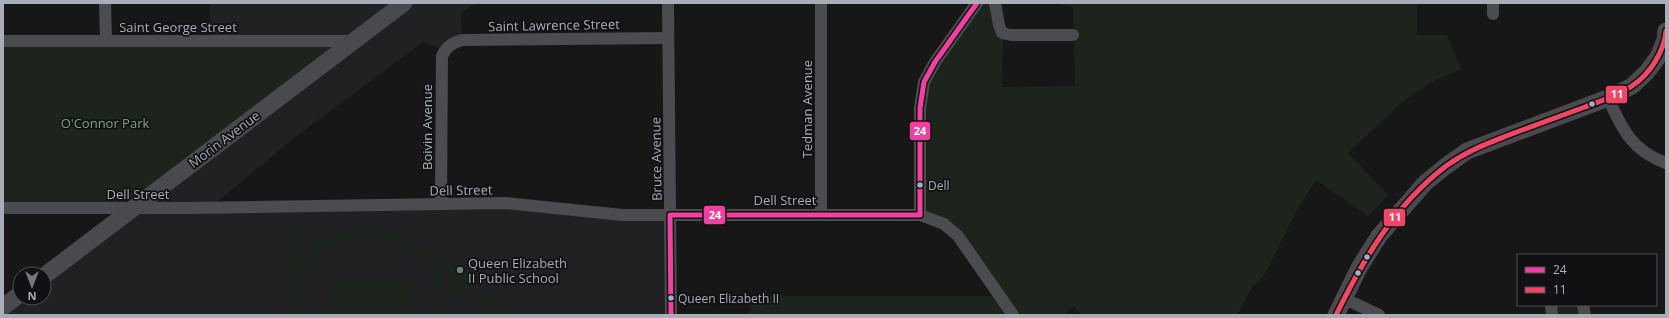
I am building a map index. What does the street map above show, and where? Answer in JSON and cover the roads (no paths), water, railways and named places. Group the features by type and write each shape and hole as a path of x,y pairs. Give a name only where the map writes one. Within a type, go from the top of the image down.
{"street":[{"path":"106,3 106,41"},
{"name":"Morin Avenue","path":"52,270 404,3"},
{"name":"Bruce Avenue","path":"668,3 671,315"},
{"name":"Tedman Avenue","path":"821,3 821,214"},
{"path":"920,216 920,108 924,82 935,62 977,3"},
{"path":"995,3 999,25 1002,32 1011,35 1073,35"},
{"path":"1336,315 1343,298 1370,249 1379,236 1425,183 1467,151 1608,98 1632,86 1647,72 1658,57 1665,40 1666,31"},
{"name":"Saint Lawrence Street","path":"444,50 452,43 462,40 668,38"},
{"name":"Saint George Street","path":"3,41 353,41"},
{"name":"Boivin Avenue","path":"441,204 442,56 444,50"},
{"path":"1608,98 1625,132 1633,143 1644,153 1666,163"},
{"name":"Dell Street","path":"3,208 132,208 506,203 599,214 821,214 920,216 944,224 958,236 1013,315"},
{"path":"1343,298 1379,315"},
{"path":"3,307 12,300"}],"place":[{"name":"Dell","path":"920,185"},
{"name":"Queen Elizabeth II Public School","path":"460,270"},
{"name":"Queen Elizabeth II","path":"671,298"}],"park label":[{"name":"O'Connor Park","path":"105,123"}]}
